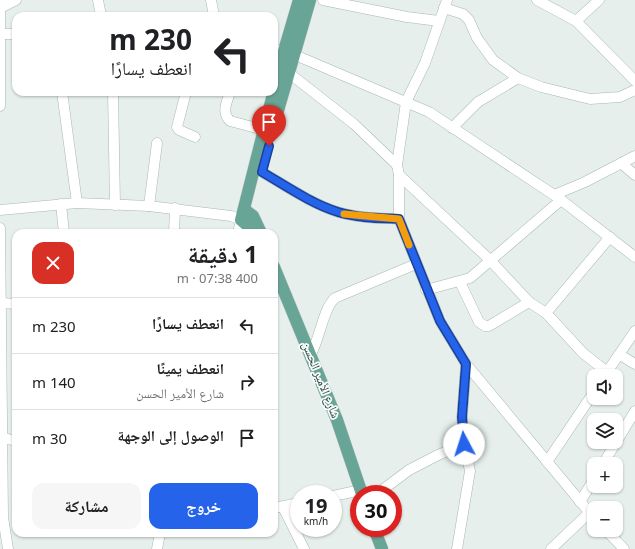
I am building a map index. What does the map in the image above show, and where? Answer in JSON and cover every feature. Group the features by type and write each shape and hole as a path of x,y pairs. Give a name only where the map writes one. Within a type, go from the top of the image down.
{"main road":[{"path":"278,75 299,0"},
{"path":"243,219 262,172 289,73 284,52 310,0"},
{"path":"243,219 273,96"},
{"path":"243,219 252,229"},
{"path":"243,219 256,221 259,229"},
{"name":"شارع الأمير الحسن","path":"278,276 337,420 360,485"},
{"path":"377,537 382,549"}],"street":[{"path":"0,8 16,0"},
{"path":"98,0 100,12"},
{"path":"210,0 213,12"},
{"path":"323,0 407,17 440,21"},
{"path":"537,0 576,21 635,81"},
{"path":"576,21 599,0"},
{"path":"0,1 0,106"},
{"path":"587,511 466,364 440,321 426,290 399,219 399,175 397,165 406,102 425,64 445,4 463,14 469,20 477,38 493,60 518,78 541,87 590,99 620,97 635,90"},
{"path":"0,34 12,34"},
{"path":"284,52 429,112 557,197 635,257"},
{"path":"289,73 354,124 397,165"},
{"path":"452,128 478,102 518,78"},
{"path":"63,96 77,203"},
{"path":"113,96 115,205"},
{"path":"185,96 177,126 179,130 196,137"},
{"path":"229,96 224,112 230,121 264,130"},
{"path":"149,206 157,143"},
{"path":"426,290 460,282 470,278 557,197 635,156"},
{"path":"621,163 635,175"},
{"path":"262,172 326,208 339,213 355,216 399,219"},
{"path":"399,175 490,260 528,302 546,312 583,353 601,369"},
{"path":"0,210 77,203 175,208 243,219 239,229"},
{"path":"61,204 64,229"},
{"path":"174,229 175,208"},
{"path":"0,228 2,303 2,519 8,549"},
{"path":"546,312 610,237"},
{"path":"311,354 317,343 328,305 334,298 416,264"},
{"path":"460,282 479,322 485,326 489,326 528,302"},
{"path":"2,303 12,304"},
{"path":"610,369 635,331"},
{"path":"620,355 635,364"},
{"path":"457,549 470,471 464,444 462,417 466,364"},
{"path":"547,462 587,402"},
{"path":"607,457 635,411"},
{"path":"1,438 12,440"},
{"path":"389,485 409,470 464,444"},
{"path":"580,502 587,490"},
{"path":"290,506 278,508 304,549"},
{"path":"551,549 587,519"},
{"path":"158,549 160,537"},
{"path":"613,537 624,549"}],"slow traffic":[{"path":"344,214 399,219 409,245"}],"route":[{"path":"269,146 262,172 326,208 339,213 355,216 399,219 426,290 440,321 466,364 462,417 464,444"}]}
